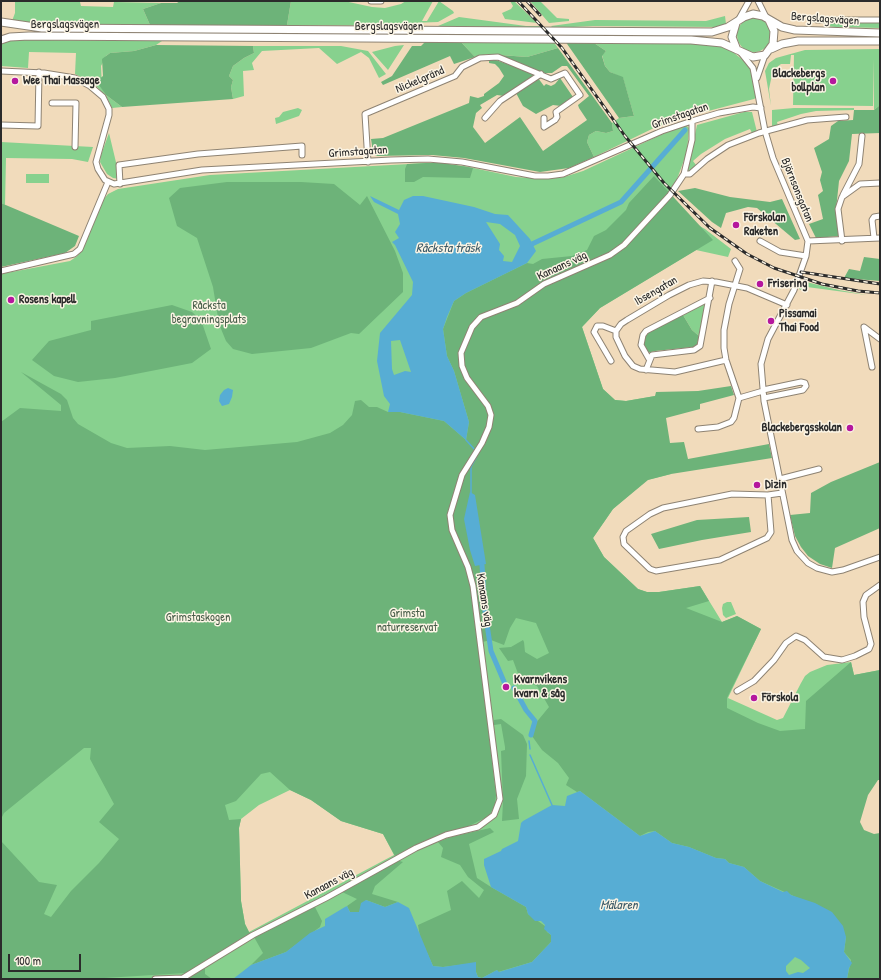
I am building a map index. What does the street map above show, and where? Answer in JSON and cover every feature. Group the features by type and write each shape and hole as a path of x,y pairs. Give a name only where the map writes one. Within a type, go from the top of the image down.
{"main road":[{"name":"Bergslagsvägen","path":"1,22 49,28 712,32 752,14 768,19 782,27 795,30 880,33"},
{"name":"Bergslagsvägen","path":"768,19 775,37 771,49"},
{"path":"738,21 732,37 739,52"},
{"name":"Bergslagsvägen","path":"1,40 10,37 29,36 624,39 716,42 753,57 765,55 771,49 785,43 798,41 880,40"}],"street":[{"path":"371,1 380,1"},
{"path":"738,21 749,1"},
{"path":"758,1 768,19"},
{"name":"Bergslagsvägen","path":"817,20 880,20"},
{"name":"Björnsonsgatan","path":"739,52 753,68 765,132 773,158 808,241"},
{"path":"756,79 765,55"},
{"name":"Nickelgränd","path":"368,162 365,114 455,76 462,67 480,58 498,57 551,79 565,73 580,95 556,112 557,117 555,120 544,127 544,118"},
{"path":"1,72 39,72 75,78 90,86 107,102 109,115 96,162 101,175 108,182 92,215 80,248 74,254 1,271"},
{"path":"1,125 38,126 39,72"},
{"path":"485,118 500,101 541,74"},
{"path":"52,103 76,103 75,147"},
{"name":"Grimstagatan","path":"108,182 120,184 202,170 428,159 462,162 535,176 548,176 568,172 662,131 692,121 719,113 753,107 761,108"},
{"path":"684,174 690,174 707,159 728,145 765,132 807,120 846,117"},
{"name":"Kanaans väg","path":"155,979 183,978 253,935 416,848 446,835 478,827 494,815 500,799 473,586 468,567 452,530 450,515 462,475 478,450 489,428 490,415 488,406 468,378 462,366 461,353 475,322 481,317 517,303 544,284 616,252 670,195 684,174 692,140 692,121"},
{"path":"842,241 838,209 842,197 859,164 862,136"},
{"path":"120,184 119,165 198,154 302,146 302,155"},
{"path":"842,197 860,184 880,183"},
{"path":"874,238 872,220 874,217 880,216"},
{"path":"880,238 842,241 808,241 806,256 787,304 763,353 761,375 782,494 792,540 797,551 808,562 817,568 838,572 880,558"},
{"path":"760,241 780,252 806,256"},
{"path":"698,429 718,427 731,422 734,418 738,398 726,360 724,330 734,284 740,269 735,261"},
{"name":"Ibsengatan","path":"616,331 627,320 682,288 703,281 734,284 787,304"},
{"path":"646,370 649,359 652,355 694,350 700,346 712,281"},
{"path":"649,359 641,345 643,335 646,331 710,298"},
{"path":"610,361 594,332 597,326 603,326 616,331 616,337 625,356 633,366 646,370 675,372 726,360"},
{"path":"872,367 864,327 880,338"},
{"path":"738,398 763,390 801,382 805,383 806,386 803,390 764,398"},
{"path":"780,479 819,469"},
{"path":"768,495 770,536 720,560 656,571 650,569 624,544 623,537 626,531 650,514 663,508 732,494 782,494"},
{"path":"738,691 754,681 774,660 786,643 796,636 805,640 824,657 842,660 855,656 869,649 871,644 864,617 863,602 866,595 880,585"}],"green space":[{"path":"180,1 291,1 287,25 150,25 143,9 161,3 177,3"},
{"path":"291,1 344,1 372,7 385,8 401,4 406,1 433,1 422,21 427,21 439,1 454,13 438,22 411,23 409,26 287,25"},
{"path":"510,1 514,1 537,23 505,19 502,13 511,9 513,6"},
{"path":"530,1 540,1 557,18 569,19 569,21 549,23"},
{"path":"15,2 80,2 81,6 113,7 114,2 161,3 143,9 150,25 41,24 12,21 15,13"},
{"path":"725,16 726,24 718,27 593,26 553,28 551,26 595,20 706,21"},
{"path":"459,17 526,26 539,26 541,28 438,26"},
{"path":"751,18 757,18 761,19 768,25 771,35 770,42 764,49 757,52 751,52 747,51 740,45 737,38 737,32 738,28 744,21"},
{"path":"823,21 880,21 880,28 825,26"},
{"path":"10,40 162,41 156,45 134,51 110,53 106,56 101,66 102,88 106,95 122,107 112,108 106,96 94,84 75,74 76,53 29,52 28,68 1,66 1,44"},
{"path":"553,41 558,48 527,57 488,54 475,57 461,42"},
{"path":"565,41 594,43 606,51 602,56 605,66 610,72 623,77 634,116 619,118"},
{"path":"425,42 461,42 475,57 454,64 450,56 383,85 381,82 392,76 412,46 421,46"},
{"path":"594,43 714,44 733,52 750,66 757,97 693,115 654,128 594,157 587,142 589,135 596,131 606,133 613,131 612,123 619,118 634,116 623,78 610,72 605,66 602,55 606,51"},
{"path":"156,45 253,46 254,53 233,66 229,76 233,80 231,87 233,99 122,107 106,95 99,85 98,80 103,76 102,59 110,53 134,51"},
{"path":"404,45 388,70 372,52 395,46"},
{"path":"253,46 341,46 368,51 386,74 379,78 369,58 361,52 337,64 319,48 262,51 252,63 254,70 243,71 244,96 233,99 231,87 233,80 229,76 233,66 254,53"},
{"path":"558,48 612,123 613,131 606,133 596,131 589,135 587,142 594,157 569,168 540,172 464,158 432,155 376,156 373,152 371,139 383,138 469,103 470,96 478,98 484,96 484,94 499,83 504,76 495,64 489,63 489,60 493,59 532,73 533,76 504,96 497,95 480,105 482,108 476,113 473,127 485,143 520,117 543,151 587,120 578,105 589,96 567,66 562,66 552,73 544,73 500,55 527,57"},
{"name":"Blackebergs bollplan","path":"880,49 880,105 874,110 874,59 873,106 793,105 794,55 791,55 790,64 781,64 773,70 769,89 771,106 765,71 769,63 776,58 805,50"},
{"path":"538,78 544,86 546,84 551,86 560,78 573,97 561,106 553,105 536,114 523,106 516,93"},
{"path":"880,105 880,133 852,134 849,161 839,181 836,210 839,236 816,238 809,224 823,219 818,195 823,191 820,180 822,172 814,148 829,139 831,126 838,121 853,120 854,110 874,110"},
{"path":"298,108 302,110 299,116 276,124 275,118 279,117 283,112"},
{"path":"794,108 854,108 854,110 816,111 801,114 777,122 778,126 772,127 772,110"},
{"path":"744,112 752,112 757,132 752,133 750,129 725,139 701,154 693,161 696,165 690,171 687,171 697,125"},
{"name":"Grimsta naturreservat","path":"686,125 689,128 687,152 673,190 664,200 679,215 705,229 731,249 728,257 696,250 600,308 582,327 603,389 615,400 626,401 655,396 671,474 647,480 613,509 593,538 604,557 638,589 647,592 659,592 700,586 722,622 737,616 761,629 728,698 777,720 783,718 805,676 810,672 827,665 851,662 854,675 880,670 878,778 866,791 857,825 880,979 1,979 1,274 70,261 76,257 82,251 103,200 108,194 118,189 210,175 427,163 464,166 516,177 548,179 564,177 583,171 667,132","holes":["290,790 311,800 341,821 383,834 394,855 249,932 245,924 241,901 239,828 241,819 259,805"]},
{"path":"109,133 120,179 113,178 107,174 100,162"},
{"path":"1,142 93,147 88,162 72,159 6,158 5,205 1,203"},
{"path":"443,163 473,168 470,178 423,177 414,182 405,182 405,169 407,164"},
{"path":"26,174 49,174 49,183 26,183"},
{"name":"Grimstaskogen","path":"654,176 713,240 600,308 582,327 603,389 615,400 626,401 655,396 656,392 698,391 731,386 734,395 700,404 700,409 666,418 670,443 684,442 688,459 769,444 772,458 671,474 648,480 613,509 593,538 604,557 638,589 647,592 659,592 700,586 709,601 686,608 722,622 737,616 761,629 727,698 727,708 758,723 780,731 805,729 806,701 851,662 854,675 880,670 880,780 878,780 868,795 860,822 864,830 874,834 880,833 880,979 847,979 851,960 844,952 846,937 798,898 760,881 744,867 729,863 725,859 716,858 689,847 672,843 655,831 648,832 640,836 580,791 577,792 566,785 569,778 558,763 542,750 532,736 535,724 549,707 537,686 520,679 513,660 508,661 499,648 511,647 523,640 525,652 537,659 549,653 536,623 516,618 510,628 504,645 491,640 478,643 496,795 495,805 489,816 469,826 421,843 395,856 383,834 341,821 311,800 290,790 270,772 261,774 236,801 225,805 229,820 241,819 239,828 241,901 245,924 249,932 254,935 312,906 315,907 322,921 320,927 286,952 251,965 263,953 254,937 205,964 205,974 212,979 183,979 186,973 88,979 1,979 1,841 39,882 57,885 44,914 51,917 71,891 99,863 119,839 99,822 114,804 90,759 91,748 84,748 4,813 1,819 1,422 20,408 61,411 61,405 21,372 61,394 67,400 73,418 78,424 111,443 127,448 170,446 205,450 297,442 330,433 343,425 352,415 355,401 361,400 369,407 377,407 388,412 400,412 444,421 466,440 469,422 454,371 447,356 443,329 454,301 466,293 527,263 533,264 542,259 572,256 587,250 594,236 606,230 626,210 629,203"},
{"path":"227,182 301,182 334,184 360,205 367,196 395,251 403,273 403,292 359,334 351,333 311,348 252,354 233,349 226,341 219,324 213,287 197,238 177,226 169,198 180,188"},
{"path":"695,188 730,197 770,202 782,199 800,239 795,240 757,208 748,207 726,213 721,228 712,222 678,191"},
{"path":"1,203 79,236 75,246 65,253 1,267"},
{"path":"864,257 880,259 880,281 844,278 849,269 860,271"},
{"path":"802,281 867,295 807,287 806,291 801,290 799,289"},
{"path":"706,302 699,336 692,330 683,315"},
{"path":"172,305 192,312 201,320 211,349 192,363 115,378 78,382 54,376 32,360 49,341 91,330 91,321"},
{"path":"681,314 692,330 699,336 697,345 693,347 647,353 643,345 647,332"},
{"path":"880,462 880,528 835,548 832,568 820,564 808,556 795,536 790,515 810,513 811,493 831,482"},
{"path":"749,517 751,532 659,549 651,534 697,520"},
{"path":"731,602 736,614 726,618 723,615 722,608 723,604"},
{"path":"501,719 523,735 527,744 526,776 517,799 519,819 502,821 503,802 501,751 505,750 505,747 501,724 494,725 494,720"},
{"path":"490,828 494,832 469,844 477,878 526,907 528,914 545,926 547,932 551,935 551,942 532,962 498,972 497,970 482,978 478,977 476,972 476,963 443,967 433,966 420,937 418,925 451,910 447,891 462,881 479,898 484,890 468,877 460,865 441,857 443,848 438,842 451,837"},
{"path":"396,860 403,862 375,886 372,894 398,902 385,907 366,900 359,912 350,912 347,906 357,899 342,892"}],"water":[{"name":"Råcksta träsk","path":"370,196 399,210 404,200 413,196 423,196 474,207 495,214 508,215 530,239 536,251 527,263 466,293 454,301 447,317 443,329 447,356 454,371 469,422 466,440 444,421 400,412 388,412 390,404 384,396 377,361 380,333 412,295 413,282 395,245 392,242 399,238 395,232 400,224 398,214 374,202","holes":["486,222 500,224 515,235 520,246 512,262 503,261 504,256 499,250 500,244","400,340 411,372 405,371 394,375 392,369 391,341"]},
{"path":"228,388 233,390 232,397 229,404 222,406 219,401 220,395"},
{"path":"470,492 475,495 486,564 475,566 470,550 464,519"},
{"name":"Mälaren","path":"580,791 640,836 655,831 672,843 689,847 716,858 725,859 729,863 744,867 760,881 783,892 787,891 791,895 815,903 832,912 843,926 846,937 844,952 852,963 849,968 847,979 233,979 251,965 286,952 310,933 325,926 325,919 345,907 347,906 350,912 359,912 361,903 366,900 385,907 398,902 409,908 433,966 443,967 476,962 476,972 478,977 482,978 497,970 499,972 532,962 551,942 551,935 544,929 545,925 541,921 535,921 528,914 526,907 491,887 484,865 484,859 518,841 521,823 523,821 552,805 565,806 567,796","holes":["795,957 810,968 803,973 798,972 789,975 786,971 786,966"]}],"waterway":[{"path":"532,244 621,202 685,130"},
{"path":"466,440 475,450"},
{"path":"471,493 471,467 476,458"},
{"path":"482,565 485,611 491,651 505,684"},
{"path":"514,688 526,710 535,721 531,735"},
{"path":"529,741 530,749"},
{"path":"530,755 552,805"}],"railway":[{"path":"518,1 562,48 625,136 664,183 710,228 747,254 774,268 822,284 858,291 880,293"},
{"path":"527,1 540,15"},
{"path":"801,272 880,284"}],"place":[{"name":"Wee Thai Massage","path":"15,81"},
{"name":"Blackebergs bollplan","path":"833,81"},
{"name":"Förskolan Raketen","path":"736,225"},
{"name":"Frisering","path":"760,284"},
{"name":"Rosens kapell","path":"11,300"},
{"name":"Pissamai Thai Food","path":"771,321"},
{"name":"Blackebergsskolan","path":"850,428"},
{"name":"Dizin","path":"757,485"},
{"name":"Kvarnvikens kvarn & såg","path":"506,687"},
{"name":"Förskola","path":"754,698"}],"park label":[{"name":"Råcksta begravningsplats","path":"209,313"}]}
